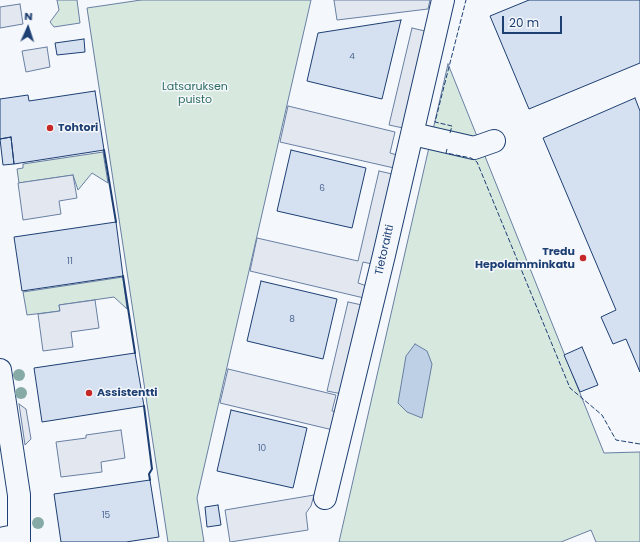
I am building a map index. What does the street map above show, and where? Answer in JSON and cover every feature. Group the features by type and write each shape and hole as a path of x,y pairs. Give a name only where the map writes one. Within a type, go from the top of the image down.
{"street":[{"name":"Tietoraitti","path":"325,498 413,134 443,0"},
{"path":"413,134 474,148 494,141"},
{"path":"0,370 19,496 13,539"}],"green space":[{"path":"57,0 77,0 80,23 54,27 50,22 59,10"},
{"name":"Latsaruksen puisto","path":"141,0 311,0 197,498 204,542 168,542 87,8"},
{"path":"448,64 604,453 640,452 640,542 596,542 591,530 561,542 339,542"},
{"path":"103,152 108,183 92,173 78,190 73,175 19,183 17,169 23,168 23,164"},
{"path":"123,277 127,309 114,297 59,305 60,311 27,315 23,292"}],"shaded area":[{"path":"334,0 430,0 428,9 337,20"},
{"path":"20,4 23,24 0,28 0,7"},
{"path":"412,28 425,31 403,128 389,125"},
{"path":"47,47 50,67 26,72 22,51"},
{"path":"288,106 395,132 390,153 397,155 394,168 280,142"},
{"path":"379,171 392,174 372,264 363,262 358,283 367,286 364,298 250,271 257,238 358,261"},
{"path":"73,175 77,198 59,201 61,214 23,220 18,183"},
{"path":"95,300 99,328 71,332 73,347 43,351 38,314 60,311 59,305"},
{"path":"348,302 362,305 342,394 327,391"},
{"path":"228,369 336,395 332,411 338,412 333,430 220,403"},
{"path":"19,404 26,409 31,439 25,445"},
{"path":"121,430 125,458 101,462 102,472 61,477 56,442 86,438 86,435"},
{"path":"314,495 311,506 306,513 308,530 230,542 225,510"}],"water":[{"path":"415,344 427,351 432,364 422,418 407,412 398,403 406,356"}],"building":[{"path":"529,0 640,0 640,63 529,109 490,16"},
{"path":"401,20 382,99 307,81 318,33"},
{"path":"84,39 85,52 57,55 55,43"},
{"name":"Tohtori","path":"95,91 104,150 14,164 11,137 0,139 0,99 28,95 29,101"},
{"path":"635,98 640,111 640,372 626,339 613,344 601,317 616,310 543,138"},
{"path":"11,137 14,164 3,165 0,139"},
{"path":"291,150 366,168 352,228 277,211"},
{"path":"116,222 123,276 22,291 14,237"},
{"path":"261,281 337,299 323,359 247,341"},
{"path":"582,347 598,385 580,392 564,355"},
{"name":"Assistentti","path":"135,353 144,406 42,422 34,368"},
{"path":"231,410 307,428 293,488 217,471"},
{"path":"150,480 159,537 126,542 61,542 54,494"},
{"path":"218,505 221,525 207,527 205,507"}],"fence":[{"path":"450,133 452,126 435,122 466,0"},
{"path":"447,149 446,153 471,158 477,162 570,388 602,415 616,440 640,444"}],"wall":[{"path":"104,150 116,222"},
{"path":"123,276 135,353"},
{"path":"144,406 152,469 149,474 150,480"}],"place":[{"name":"Tohtori","path":"50,128"},
{"name":"Tredu Hepolamminkatu","path":"583,258"},
{"name":"Assistentti","path":"89,393"}]}
